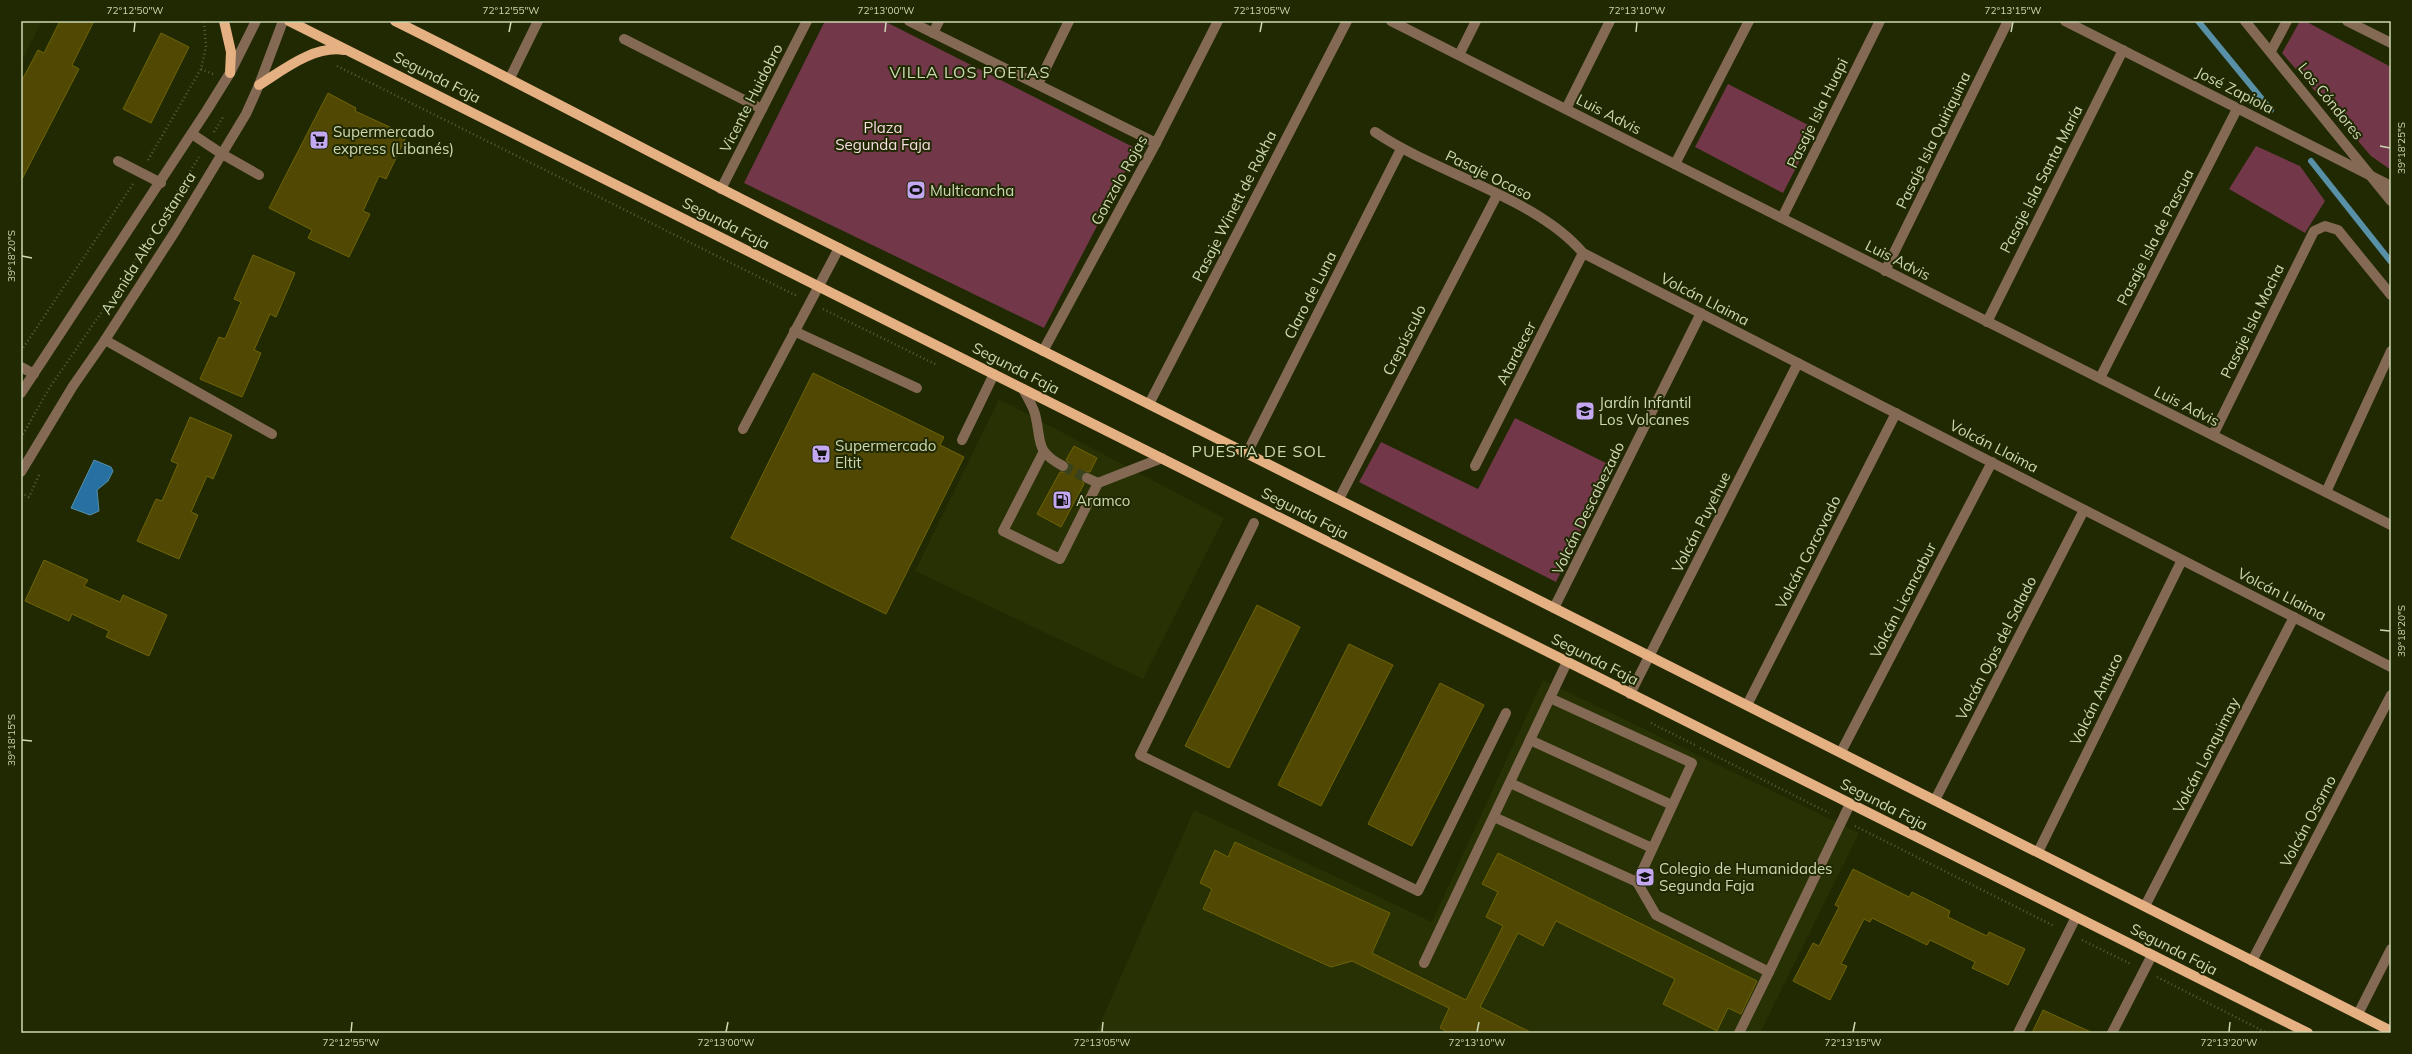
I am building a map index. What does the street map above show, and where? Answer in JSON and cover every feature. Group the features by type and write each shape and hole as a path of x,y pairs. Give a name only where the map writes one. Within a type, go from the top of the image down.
{"main road":[{"path":"224,21 230,52 230,73"},
{"name":"Segunda Faja","path":"289,21 2308,1033"},
{"name":"Segunda Faja","path":"398,22 510,78 721,189 1841,752 2391,1031"},
{"path":"259,85 306,57 337,49 352,52"}],"street":[{"name":"Avenida Alto Costanera","path":"21,393 192,134 230,73 256,21"},
{"name":"Avenida Alto Costanera","path":"21,472 69,392 105,340 246,114 259,85 282,21"},
{"path":"510,78 538,21"},
{"name":"Vicente Huidobro","path":"721,189 807,21"},
{"path":"909,21 1156,143"},
{"path":"933,33 939,21"},
{"path":"1038,84 1069,21"},
{"name":"Gonzalo Rojas","path":"1042,351 1156,143 1218,21"},
{"name":"Pasaje Winett de Rokha","path":"1149,404 1347,21"},
{"name":"Luis Advis","path":"1391,21 2391,525"},
{"path":"1459,55 1476,21"},
{"path":"1566,109 1610,21"},
{"path":"1675,164 1749,21"},
{"name":"Pasaje Isla Huapi","path":"1782,218 1880,21"},
{"name":"Pasaje Isla Quiriquina","path":"1886,271 2008,21"},
{"name":"José Zapiola","path":"2065,21 2391,186"},
{"name":"Los Cóndores","path":"2245,21 2271,51 2391,201"},
{"path":"2271,51 2287,21"},
{"path":"2347,21 2391,43"},
{"path":"624,39 762,109"},
{"name":"Pasaje Isla Santa María","path":"1987,322 2123,50"},
{"name":"Pasaje Isla de Pascua","path":"2100,378 2237,109"},
{"name":"Pasaje Ocaso","path":"1375,132 1401,150 1497,194 1547,221 1572,240 1583,253"},
{"path":"192,134 222,154 259,175"},
{"name":"Claro de Luna","path":"1247,453 1401,150"},
{"path":"118,161 161,183"},
{"name":"Crepúsculo","path":"1339,500 1497,194"},
{"name":"Pasaje Isla Mocha","path":"2213,435 2314,231 2325,226 2338,230 2391,295"},
{"path":"743,429 809,302 839,248"},
{"name":"Volcán Llaima","path":"1583,253 2391,666"},
{"name":"Atardecer","path":"1475,466 1583,253"},
{"name":"Volcán Descabezado","path":"1554,608 1701,313"},
{"path":"794,331 917,388"},
{"path":"105,340 272,434"},
{"path":"2326,492 2391,351"},
{"name":"Volcán Puyehue","path":"1630,694 1798,363"},
{"path":"21,367 34,374"},
{"path":"962,440 994,374"},
{"path":"1023,389 1035,414 1039,442 1043,453 1063,466"},
{"name":"Volcán Corcovado","path":"1747,705 1896,413"},
{"path":"1043,453 1003,530 1060,559 1098,483 1162,458"},
{"name":"Volcán Licancabur","path":"1841,752 1992,462"},
{"path":"1087,478 1098,483"},
{"name":"Volcán Ojos del Salado","path":"1935,800 2084,510"},
{"path":"1254,523 1140,755 1418,891 1506,713"},
{"name":"Volcán Antuco","path":"2038,852 2182,560"},
{"name":"Volcán Lonquimay","path":"2145,906 2294,617"},
{"path":"1424,963 1567,662"},
{"name":"Volcán Osorno","path":"2252,960 2391,695"},
{"path":"1550,698 1692,763 1636,882"},
{"path":"1530,740 1672,805"},
{"path":"1510,783 1652,848"},
{"path":"1739,1033 1850,804"},
{"path":"1494,817 1636,882 1656,915 1769,972"},
{"path":"2018,1033 2076,917"},
{"path":"2358,1014 2391,949"},
{"path":"2112,1033 2152,955"}],"path":[{"path":"21,351 141,173 201,69 206,47 204,21"},
{"path":"334,65 944,368"},
{"path":"21,439 48,390 114,294 226,112"},
{"path":"1645,720 2268,1033"}],"shaded area":[{"path":"21,21 42,21 21,62"},
{"path":"999,399 1224,518 1143,679 915,571"},
{"name":"Colegio de Humanidades Segunda Faja","path":"1543,680 1859,833 1760,1033 1096,1033 1194,810 1432,922"}],"green space":[{"name":"Plaza Segunda Faja","path":"825,21 884,21 1137,149 1044,328 744,183"},
{"path":"2300,21 2305,21 2391,67 2391,170 2371,156 2282,53"},
{"path":"1728,84 1816,129 1783,193 1695,147"},
{"path":"2256,146 2300,166 2325,201 2305,233 2229,189"},
{"path":"1515,418 1612,466 1556,582 1359,482 1381,442 1478,489"}],"water":[{"path":"94,460 111,467 113,471 108,481 97,490 99,511 90,515 71,508"}],"building":[{"path":"60,21 94,21 72,65 79,69 21,181 21,82 38,50 44,53"},
{"path":"161,33 189,47 151,123 123,109"},
{"path":"328,93 356,108 355,111 407,135 386,179 379,176 363,211 370,214 349,257 308,238 312,230 269,208"},
{"path":"253,255 295,273 276,317 270,314 254,350 261,353 242,397 200,379 219,337 225,339 241,302 234,299"},
{"path":"813,373 944,437 940,445 964,457 886,614 731,538"},
{"path":"190,417 232,435 213,479 207,476 191,512 198,515 179,559 137,541 156,499 162,501 178,464 171,461"},
{"path":"1074,446 1097,458 1090,472 1086,472 1081,475 1081,479 1084,484 1061,527 1037,514 1060,472 1066,472 1069,469 1069,463 1066,460"},
{"path":"44,560 88,580 84,586 120,602 123,595 167,615 149,656 106,637 109,631 72,614 69,621 25,601"},
{"path":"1257,605 1300,627 1229,768 1185,746"},
{"path":"1349,644 1393,665 1321,806 1278,785"},
{"path":"1440,683 1484,705 1412,846 1368,824"},
{"path":"1235,842 1390,913 1372,953 1466,1000 1503,926 1486,917 1498,892 1482,884 1498,853 1757,981 1741,1014 1728,1008 1717,1031 1663,1004 1675,979 1556,921 1543,946 1518,933 1480,1007 1532,1033 1449,1033 1440,1028 1449,1008 1352,961 1331,967 1203,909 1212,889 1200,883 1215,850 1228,857"},
{"path":"1853,869 1909,897 1912,892 1950,911 1948,917 1987,936 1989,932 2025,949 2008,985 1972,968 1975,962 1930,940 1927,945 1872,918 1870,922 1864,919 1841,964 1847,966 1830,1000 1793,981 1813,943 1819,946 1839,907 1835,905"},
{"path":"2043,1010 2093,1033 2032,1033"}],"waterway":[{"path":"2198,21 2271,110"},
{"path":"2311,161 2391,262"}],"tunnel":[{"path":"1063,466 1087,478"}],"place":[{"name":"Supermercado express (Libanés)","path":"319,140"},
{"name":"Multicancha","path":"916,190"},
{"name":"Jardín Infantil Los Volcanes","path":"1585,411"},
{"name":"Supermercado Eltit","path":"821,454"},
{"name":"Aramco","path":"1062,500"},
{"name":"Colegio de Humanidades Segunda Faja","path":"1645,877"}],"district":[{"name":"VILLA LOS POETAS","path":"970,72"},
{"name":"PUESTA DE SOL","path":"1259,451"}]}
